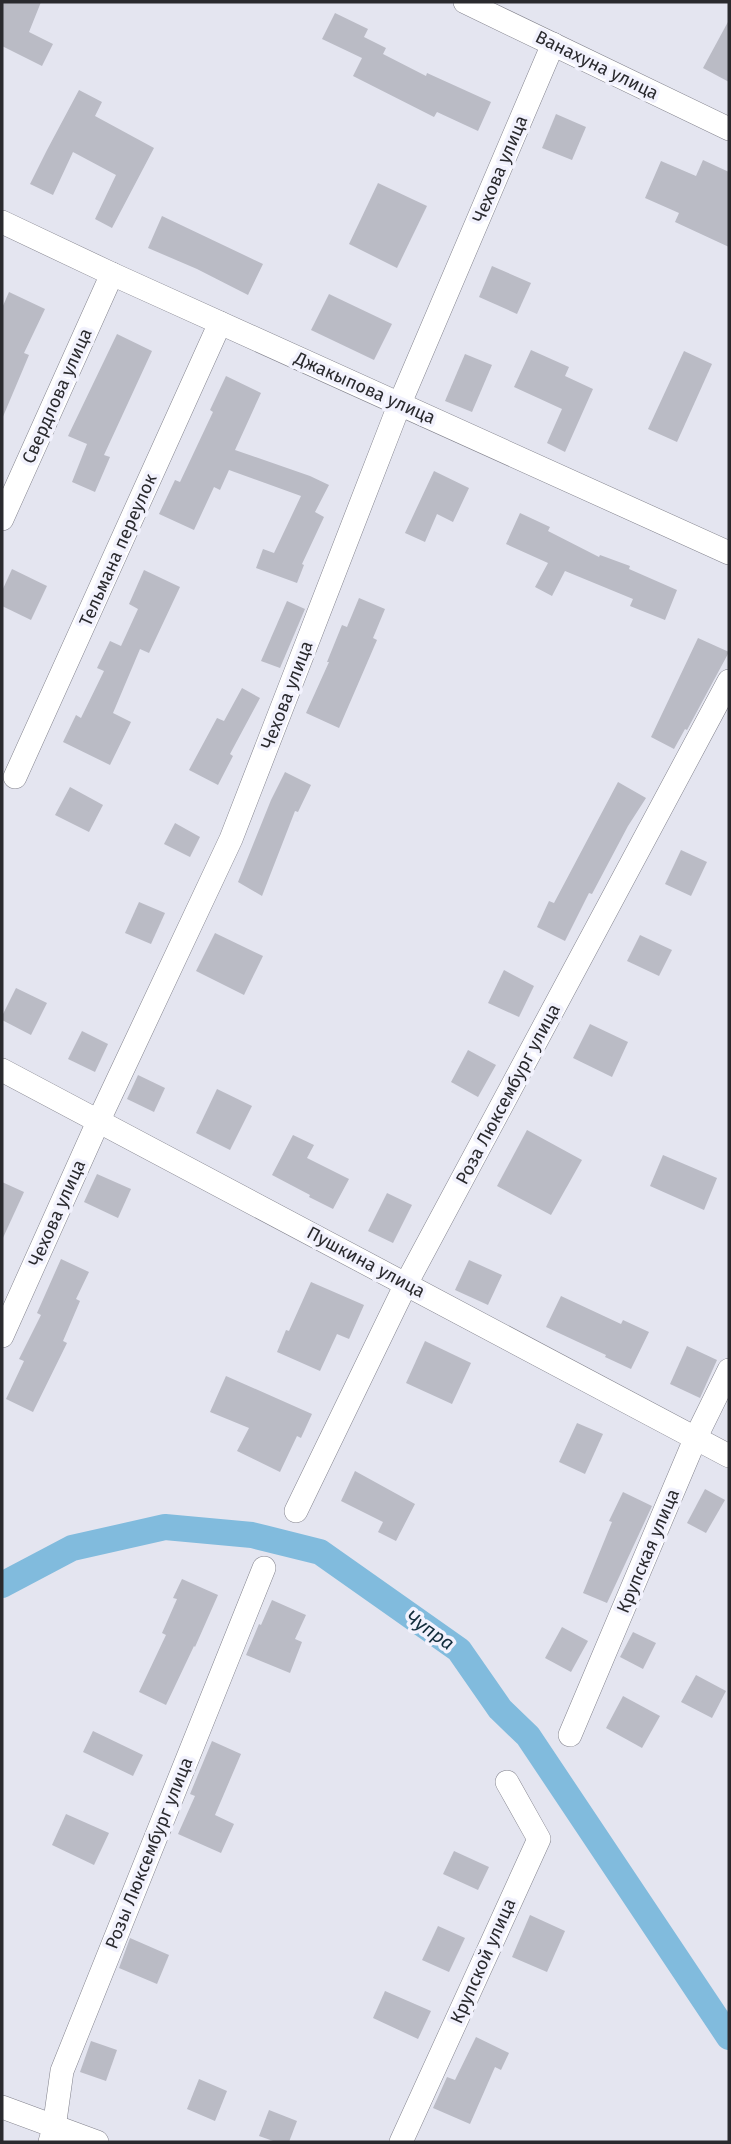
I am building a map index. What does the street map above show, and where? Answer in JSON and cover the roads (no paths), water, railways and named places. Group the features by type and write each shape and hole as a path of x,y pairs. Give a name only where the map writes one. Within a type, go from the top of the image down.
{"street":[{"name":"Ванахуна улица","path":"465,2 729,129"},
{"name":"Чехова улица","path":"2,1336 98,1122 231,839 400,403 553,44"},
{"name":"Джакыпова улица","path":"2,222 729,553"},
{"name":"Свердлова улица","path":"2,519 112,274"},
{"name":"Тельмана переулок","path":"15,777 220,323"},
{"name":"Роза Люксембург улица","path":"296,1511 406,1284 729,681"},
{"name":"Пушкина улица","path":"2,1070 729,1456"},
{"name":"Крупская улица","path":"570,1735 696,1437 729,1370"},
{"name":"Розы Люксембург улица","path":"52,2135 62,2071 264,1569"},
{"name":"Крупской улица","path":"401,2142 539,1839 507,1782"},
{"path":"2,2108 52,2135 97,2142"}],"waterway":[{"name":"Чупра","path":"2,1585 72,1548 165,1527 252,1535 320,1552 459,1650 500,1709 528,1736 729,2037"}]}
